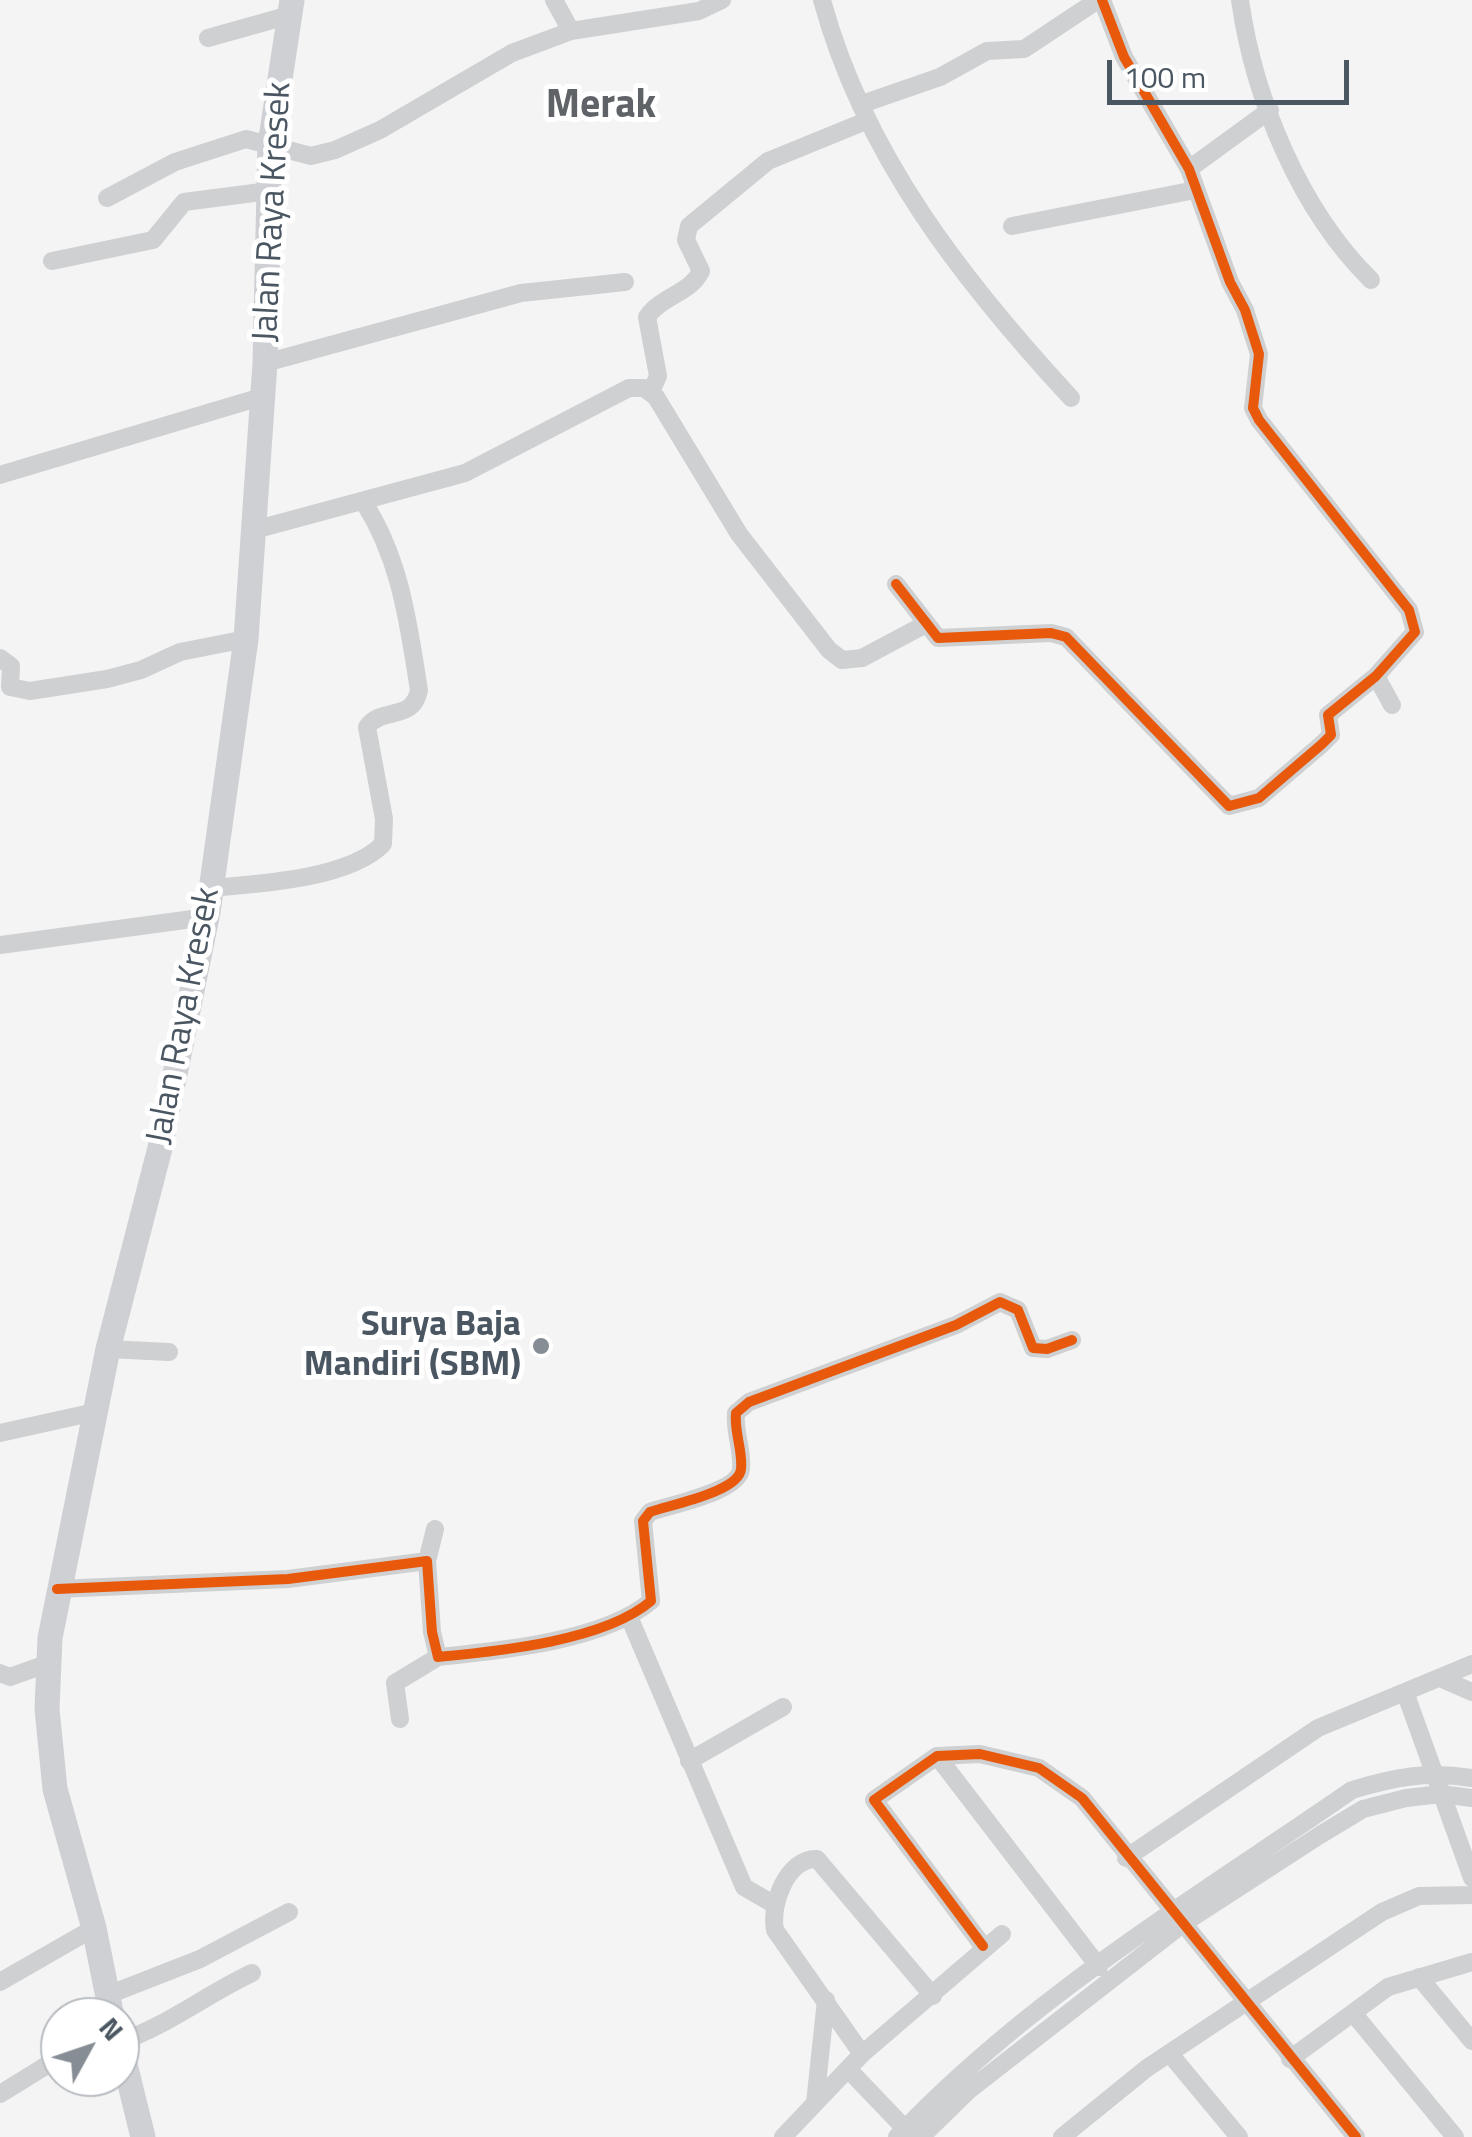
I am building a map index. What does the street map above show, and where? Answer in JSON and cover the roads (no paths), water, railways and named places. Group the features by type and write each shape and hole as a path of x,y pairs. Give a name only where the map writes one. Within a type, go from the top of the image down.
{"main road":[{"name":"Jalan Raya Kresek","path":"108,1997 94,1928 55,1789 47,1709 49,1664 57,1588 108,1349 154,1175 207,917 246,638 265,363 270,145 291,8"},
{"path":"134,2097 144,2137"}],"street":[{"path":"554,0 571,31"},
{"path":"106,198 175,162 246,139 311,156 335,150 380,130 512,53 571,31 699,11 722,0"},
{"path":"822,0 864,113 928,228 1001,322 1071,398"},
{"path":"651,392 658,376 647,317 662,300 692,284 701,271 686,240 689,226 759,166 987,51 1024,49 1100,0 1124,57 1189,169 1259,354 1253,408 1258,420 1414,620 1415,632 1376,676 1328,714 1330,735 1322,744 1259,798 1229,806 1066,637 1051,633 938,638 896,584"},
{"path":"1240,0 1270,110 1322,223 1371,280"},
{"path":"208,38 291,8"},
{"path":"1189,169 1270,110"},
{"path":"1012,226 1195,190"},
{"path":"52,262 152,240 176,209 194,198 269,191"},
{"path":"265,363 522,293 625,282"},
{"path":"254,530 465,474 629,388 651,392 739,534 829,650 842,660 862,658 924,624"},
{"path":"0,474 261,397"},
{"path":"211,888 322,872 374,853 383,844 384,820 367,727 374,719 408,711 416,704 419,690 400,577 387,540 362,501"},
{"path":"0,658 11,666 10,687 30,691 107,679 141,670 180,652 246,638"},
{"path":"1376,676 1392,705"},
{"path":"0,945 207,917"},
{"path":"400,1719 395,1683 438,1656 502,1651 630,1618 653,1594 643,1521 650,1512 727,1488 738,1479 742,1470 736,1413 750,1402 944,1330 1000,1302 1018,1310 1033,1348 1047,1349 1072,1340"},
{"path":"108,1349 169,1352"},
{"path":"0,1433 96,1412"},
{"path":"434,1529 428,1562 432,1632 438,1656"},
{"path":"57,1588 288,1579 428,1562"},
{"path":"630,1618 744,1886 775,1905"},
{"path":"0,1673 10,1677 49,1664"},
{"path":"1126,1858 1318,1728 1472,1664"},
{"path":"1440,1678 1472,1692"},
{"path":"1405,1692 1472,1878"},
{"path":"689,1761 783,1707"},
{"path":"983,1946 874,1800 938,1756 980,1754 1039,1768 1082,1798 1126,1858 1356,2137"},
{"path":"938,1756 1099,1967"},
{"path":"962,2082 1352,1790 1435,1772 1472,1778"},
{"path":"848,2069 909,2135 1048,2000 1179,1918 1363,1809 1441,1794 1472,1798"},
{"path":"862,2054 775,1930 775,1905 804,1858 817,1859 932,1996"},
{"path":"1062,2137 1170,2054 1382,1912 1419,1896 1472,1895"},
{"path":"127,1997 289,1912"},
{"path":"0,1982 94,1928"},
{"path":"783,2137 862,2054 932,1996 983,1946 1002,1934"},
{"path":"1290,2059 1388,1987 1472,1962"},
{"path":"140,2034 252,1973"},
{"path":"1419,1977 1472,2041"},
{"path":"815,2103 826,2000"},
{"path":"1352,2013 1455,2137"},
{"path":"1170,2054 1239,2137"},
{"path":"0,2094 40,2069"}],"place":[{"name":"Surya Baja Mandiri (SBM)","path":"541,1346"}],"district":[{"name":"Merak","path":"601,107"}]}
